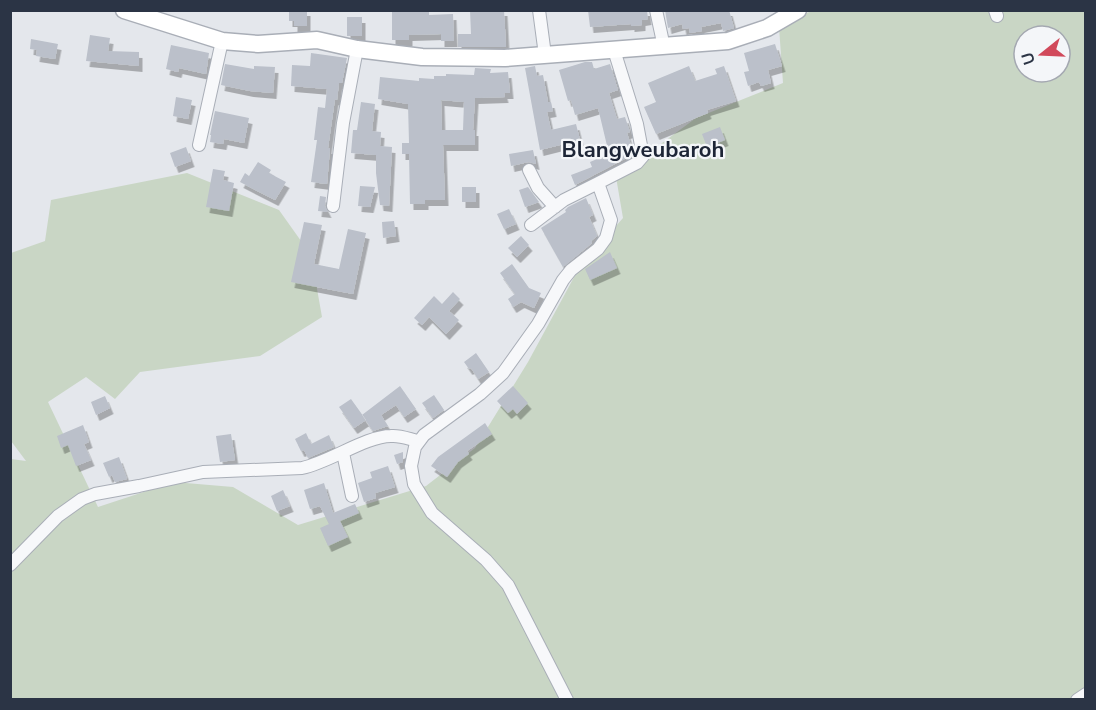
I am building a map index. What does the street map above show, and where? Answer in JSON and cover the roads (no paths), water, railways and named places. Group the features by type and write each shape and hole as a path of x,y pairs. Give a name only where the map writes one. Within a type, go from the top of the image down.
{"street":[{"path":"124,10 222,41 258,44 317,40 357,49 432,58 482,59 728,41 767,28 798,10"},
{"path":"539,10 545,55"},
{"path":"656,10 664,47"},
{"path":"199,145 222,41"},
{"path":"333,206 357,49"},
{"path":"531,225 555,207 637,163 642,156 637,124 614,50"},
{"path":"530,170 538,188 555,207"},
{"path":"567,699 508,585 486,560 432,513 414,484 411,470 412,456 418,441 431,428 480,394 503,373 538,324 562,280 598,249 606,238 611,220 597,183"},
{"path":"10,565 58,516 81,499 95,494 203,472 302,468 317,464 371,440 389,436 418,441"},
{"path":"343,453 352,496"},
{"path":"1077,699 1086,694"}],"district":[{"name":"Blangweubaroh","path":"643,149"}]}
